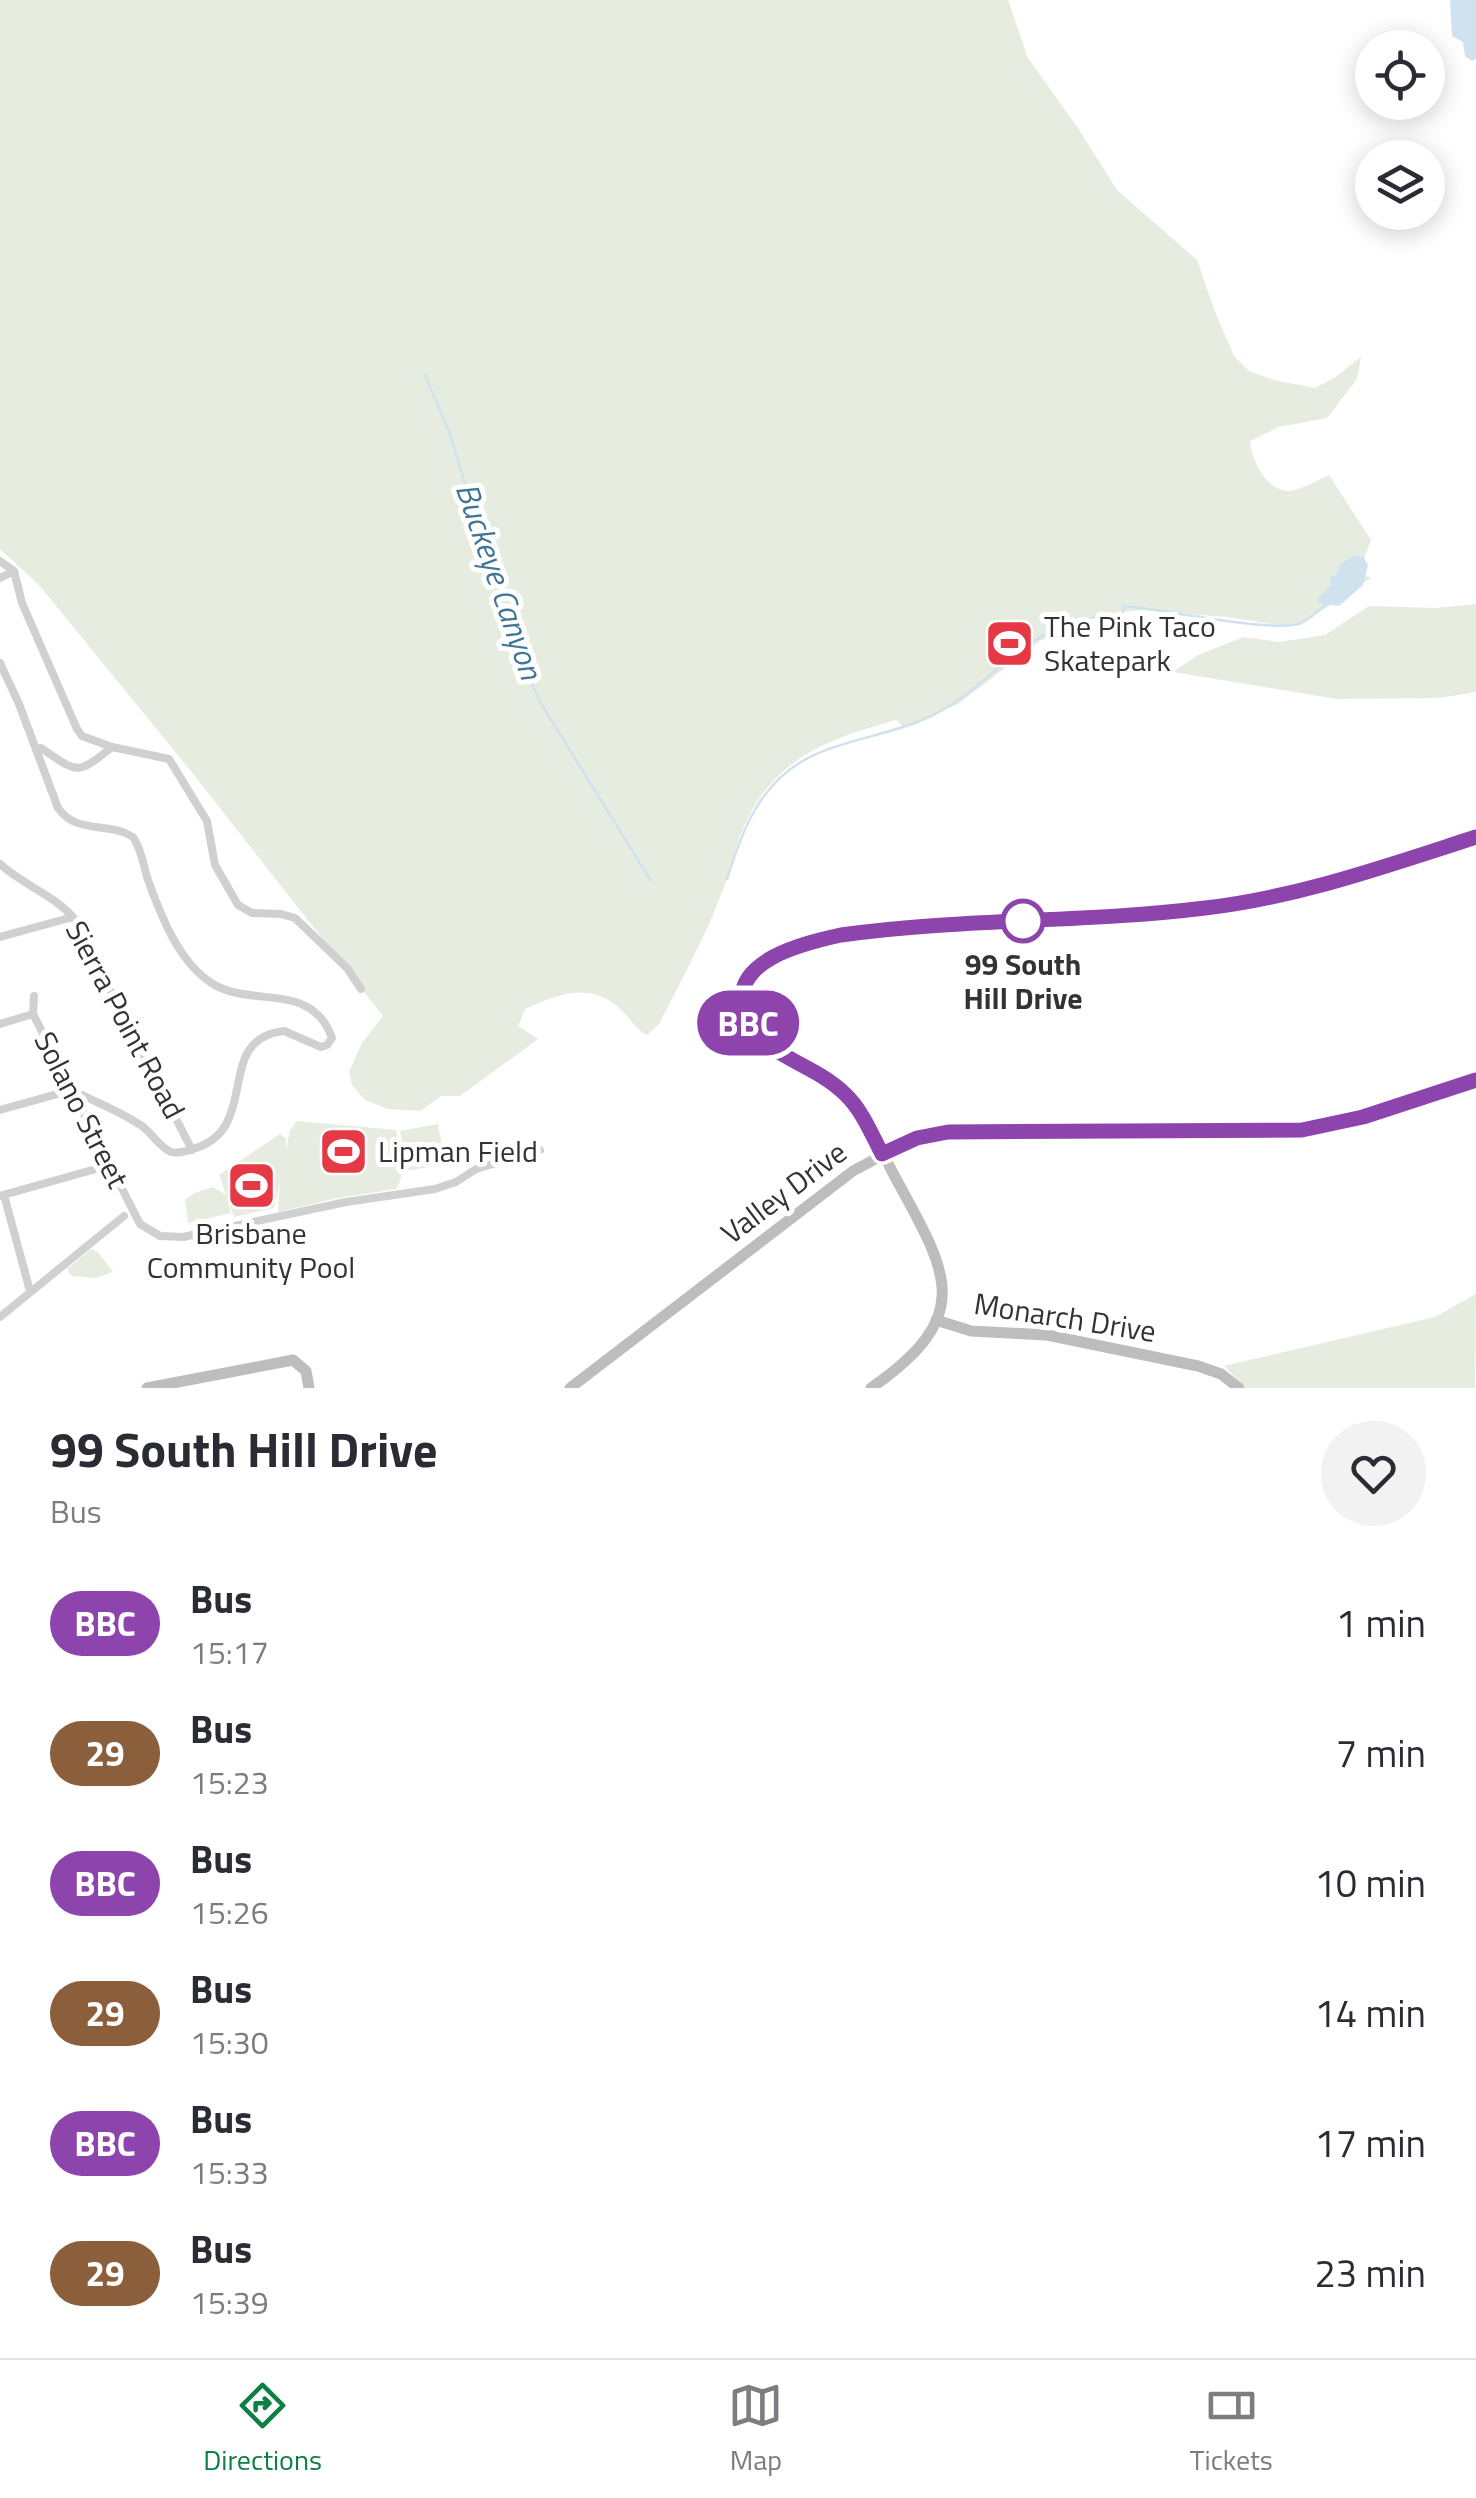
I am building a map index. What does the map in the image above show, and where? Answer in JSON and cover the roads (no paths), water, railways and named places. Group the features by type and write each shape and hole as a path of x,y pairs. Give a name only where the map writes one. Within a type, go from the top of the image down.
{"street":[{"path":"0,561 14,570 22,602 82,736 172,762 207,821 215,864 238,905 249,912 295,918 342,962 362,989"},
{"path":"0,578 14,570"},
{"path":"0,663 53,799 66,818 80,826 118,830 136,841 168,925 198,973 232,992 292,999 312,1012 332,1035 324,1046 284,1031 254,1042 244,1057 228,1123 208,1144 192,1150 170,1152 138,1123 72,1090 0,1110"},
{"path":"36,750 41,748 65,767 77,770 112,747"},
{"path":"872,1388 910,1360 926,1342 942,1295 937,1258 860,1113 845,1094 763,1042 750,1028 742,1007 744,987 754,971 770,958 823,939 859,932 1160,912 1262,900 1339,881 1476,837"},
{"name":"Sierra Point Road","path":"0,864 73,916 192,1150"},
{"path":"0,937 73,916"},
{"name":"Solano Street","path":"34,996 33,1014 140,1224 160,1236 173,1238 346,1202 435,1189 476,1169 540,1150"},
{"path":"0,1024 33,1014"},
{"name":"Valley Drive","path":"570,1388 840,1180 917,1138 948,1132 1302,1130 1363,1117 1476,1080"},
{"path":"86,1114 97,1102"},
{"path":"30,1292 2,1196 110,1165"},
{"path":"0,1317 124,1216"},
{"name":"Monarch Drive","path":"936,1320 971,1331 1047,1336 1198,1366 1221,1374 1239,1388"},
{"path":"147,1388 293,1360 306,1371 309,1388"}],"water":[{"path":"1450,0 1476,0 1476,59 1472,61 1465,56 1463,42 1452,36"},
{"path":"1355,555 1364,558 1368,565 1363,585 1339,606 1319,603 1317,599 1331,585 1330,578 1338,573 1339,565"}],"waterway":[{"name":"Buckeye Canyon","path":"425,375 450,434 513,639 540,702 651,881"},
{"path":"727,879 754,812 770,789 795,766 830,749 937,713 1022,649 1057,629 1123,613 1123,606 1287,626 1301,623 1326,604"}],"place":[{"name":"The Pink Taco Skatepark","path":"1009,644"},
{"name":"99 South Hill Drive","path":"1023,921"},
{"name":"Lipman Field","path":"343,1152"},
{"name":"Brisbane Community Pool","path":"251,1185"}]}
